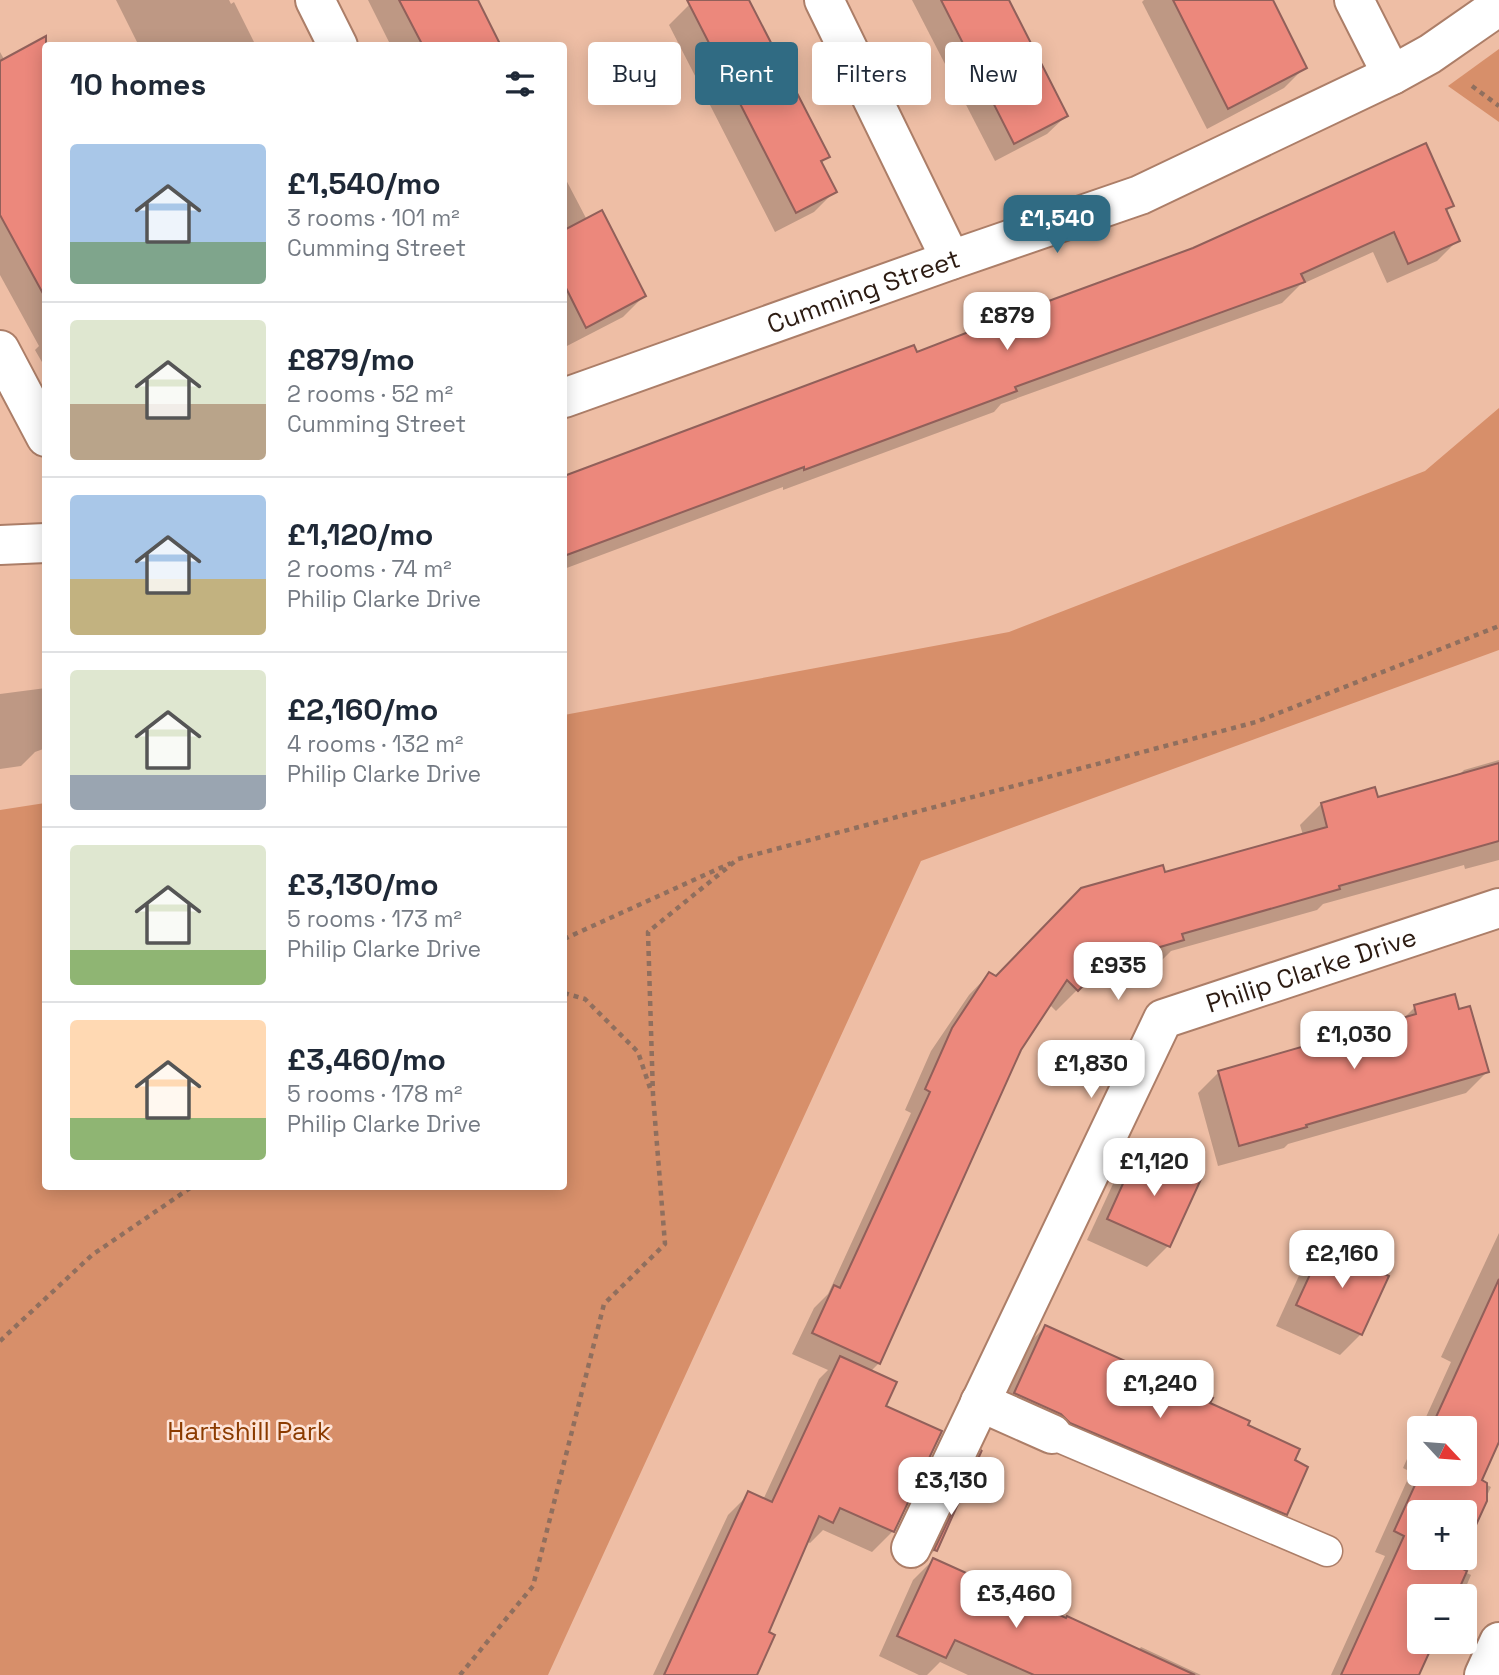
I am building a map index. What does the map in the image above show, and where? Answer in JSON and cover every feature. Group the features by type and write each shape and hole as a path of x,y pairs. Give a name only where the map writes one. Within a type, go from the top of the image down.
{"street":[{"path":"315,0 336,42"},
{"path":"824,0 951,260"},
{"path":"1354,0 1392,75"},
{"name":"Cumming Street","path":"567,397 1140,195 1392,75 1430,54 1499,6"},
{"path":"0,350 42,429"},
{"path":"0,545 42,543"},
{"name":"Philip Clarke Drive","path":"911,1548 1163,1019 1499,908"},
{"path":"980,1402 1052,1434"},
{"path":"1484,1675 1499,1642"}],"lane":[{"path":"1052,1434 1326,1550"}],"path":[{"path":"567,938 738,859 1256,722 1499,626"},
{"path":"460,1675 533,1586 604,1304 665,1244 653,1095 649,932 738,859"},
{"path":"567,994 585,999 638,1052 653,1095"},
{"path":"0,1341 92,1255 187,1190"}],"green space":[{"path":"1499,49 1499,122 1448,86"},
{"name":"Hartshill Park","path":"1499,408 1499,650 921,861 548,1675 0,1675 0,810 42,803 42,1190 567,1190 567,714 1009,632 1425,471"}],"building":[{"path":"399,0 478,0 499,42 421,42"},
{"path":"687,0 749,0 771,42 708,42"},
{"path":"941,0 1009,0 1030,42 962,42"},
{"path":"1173,0 1273,0 1307,68 1228,109"},
{"path":"46,36 46,42 42,42 42,292 0,215 0,61"},
{"path":"1042,65 1068,116 1014,144 994,105 1042,105"},
{"path":"798,95 830,157 821,161 837,192 796,213 741,105 798,105"},
{"path":"1426,143 1454,206 1446,209 1460,241 1408,264 1394,232 1301,274 1305,282 1015,387 1017,391 804,470 804,467 567,555 567,475 914,345 917,352 1193,248"},
{"path":"602,210 646,296 586,328 567,290 567,228"},
{"path":"1499,763 1499,841 1182,934 1184,940 1105,963 1078,991 1067,980 1021,1050 880,1364 812,1333 834,1285 840,1288 887,1186 930,1092 925,1089 952,1028 989,972 996,976 1081,888 1163,865 1165,872 1327,827 1321,803 1375,787 1378,797"},
{"path":"1455,994 1459,1009 1470,1006 1489,1072 1239,1146 1218,1071 1416,1014 1414,1005"},
{"path":"1139,1148 1202,1177 1170,1247 1107,1219"},
{"path":"1323,1246 1389,1276 1362,1335 1296,1305"},
{"path":"1499,1279 1499,1442 1482,1480 1487,1483 1487,1501 1477,1523 1477,1500 1408,1500 1415,1486 1477,1486 1477,1416 1436,1416"},
{"path":"1045,1325 1213,1398 1210,1403 1250,1421 1248,1425 1300,1449 1295,1460 1308,1467 1287,1515 1070,1423 1061,1414 1014,1393"},
{"path":"840,1356 897,1382 886,1406 942,1431 894,1532 840,1508 833,1523 819,1516 769,1632 775,1635 757,1675 664,1675 748,1491 772,1502"},
{"path":"982,1450 937,1551 934,1550"},
{"path":"1407,1502 1407,1570 1467,1571 1461,1584 1407,1584 1407,1654 1429,1654 1419,1675 1341,1675 1404,1536 1394,1531"},
{"path":"933,1558 1195,1675 1034,1675 955,1640 946,1658 897,1636"}]}
